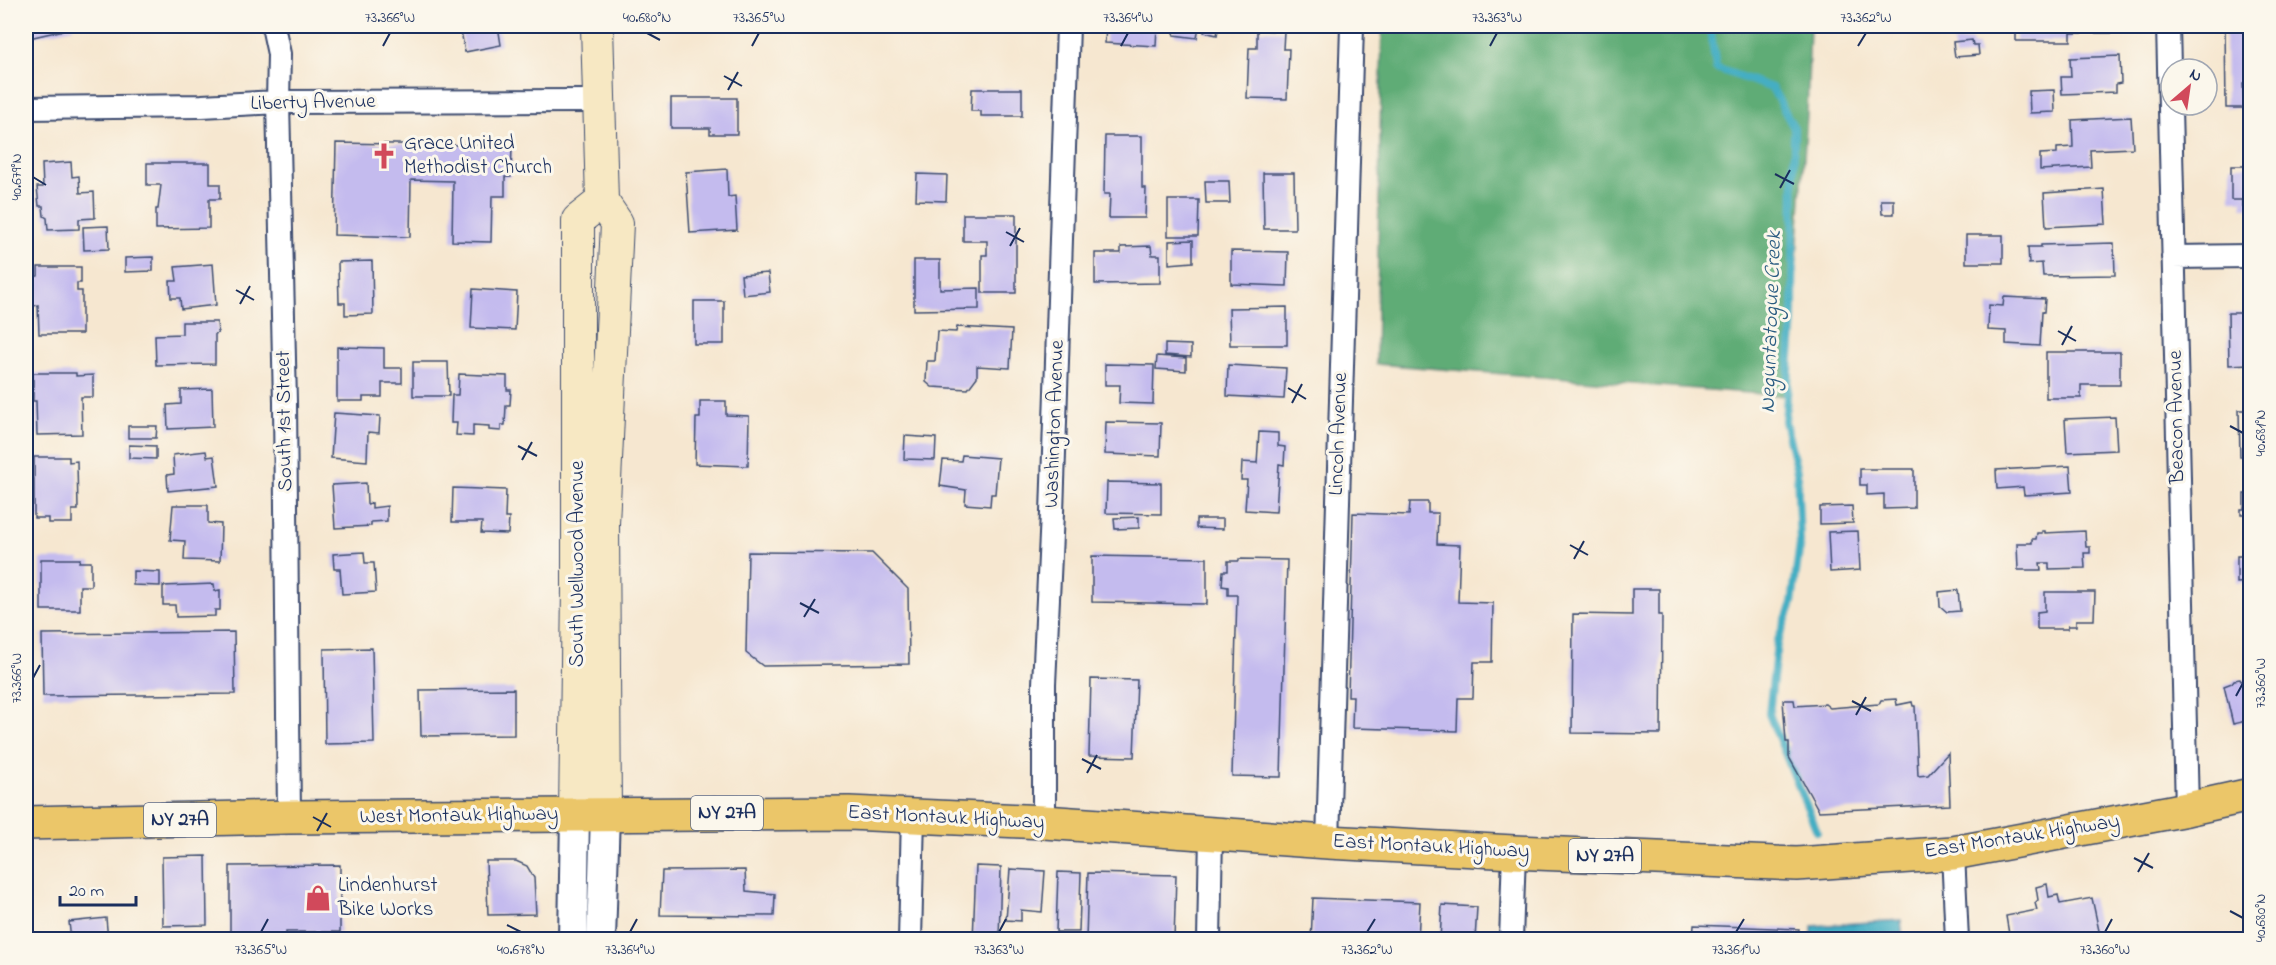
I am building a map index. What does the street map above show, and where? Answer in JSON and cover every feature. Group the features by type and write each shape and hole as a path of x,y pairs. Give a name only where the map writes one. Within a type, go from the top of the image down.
{"main road":[{"name":"South Wellwood Avenue","path":"590,814 616,223 602,201 597,26"},
{"name":"East Montauk Highway","path":"590,814 914,815 1328,842 1797,864 1953,853 2250,795"},
{"name":"West Montauk Highway","path":"26,823 289,817 590,814"}],"street":[{"name":"South 1st Street","path":"273,26 279,54 289,817"},
{"name":"Washington Avenue","path":"1044,822 1044,684 1068,26"},
{"name":"Lincoln Avenue","path":"1328,842 1352,26"},
{"name":"Beacon Avenue","path":"2168,26 2187,809"},
{"name":"Liberty Avenue","path":"26,108 202,106 278,102 600,101"},
{"path":"2173,257 2250,256"},
{"name":"South Wellwood Avenue","path":"573,939 590,814"},
{"name":"South Wellwood Avenue","path":"590,814 601,939"},
{"path":"910,939 914,815"},
{"path":"1209,939 1211,833"},
{"path":"1511,939 1514,852"},
{"path":"1953,853 1957,939"}],"green space":[{"path":"1382,26 1810,26 1807,115 1787,396 1376,364"}],"water":[{"path":"1901,920 1903,939 1812,939 1812,926"}],"building":[{"path":"26,26 73,26 73,28 29,38"},
{"path":"460,26 498,26 501,45 465,52"},
{"path":"1106,26 1157,26 1156,46 1105,43"},
{"path":"1175,26 1199,26 1197,38 1174,35"},
{"path":"1206,26 1219,26 1217,35 1204,32"},
{"path":"2016,26 2113,26 2113,33 2071,33 2071,41 2016,41"},
{"path":"2225,26 2250,26 2250,83 2243,83 2244,108 2226,108"},
{"path":"1257,30 1284,31 1283,49 1289,49 1287,99 1247,98 1249,48 1257,48"},
{"path":"1972,40 1973,45 1978,45 1979,55 1955,57 1953,42"},
{"path":"2120,56 2121,83 2116,84 2116,92 2062,94 2061,77 2071,77 2070,58"},
{"path":"972,89 1022,89 1022,116 981,116 981,111 971,111"},
{"path":"2054,90 2055,112 2030,113 2029,91"},
{"path":"671,98 737,98 737,134 710,134 710,128 671,128"},
{"path":"2131,117 2133,148 2090,150 2091,167 2040,170 2040,154 2057,153 2057,148 2073,147 2072,120"},
{"path":"1105,136 1142,136 1142,188 1146,188 1145,218 1109,218 1110,194 1104,194"},
{"path":"336,143 512,146 511,177 505,177 505,196 492,196 491,242 452,241 453,181 411,180 410,237 334,235"},
{"path":"71,162 72,177 79,176 80,193 94,192 95,218 79,219 79,229 48,230 43,206 39,206 37,187 43,187 42,164"},
{"path":"147,163 210,163 210,184 220,184 220,199 209,199 209,228 156,229 156,209 158,209 161,185 147,185"},
{"path":"2231,166 2250,166 2250,207 2242,207 2242,200 2231,200"},
{"path":"727,169 728,197 735,196 737,230 690,233 686,172"},
{"path":"1263,173 1294,173 1295,229 1264,229"},
{"path":"917,174 947,175 946,201 916,200"},
{"path":"1205,181 1229,181 1230,203 1206,203"},
{"path":"2104,189 2106,224 2046,227 2044,193"},
{"path":"1168,200 1199,200 1198,236 1168,236"},
{"path":"1881,200 1894,200 1894,214 1882,214"},
{"path":"963,214 1016,214 1016,293 982,293 982,255 987,255 987,241 963,241"},
{"path":"108,226 109,249 84,250 83,227"},
{"path":"1966,235 2003,235 2003,263 1966,263"},
{"path":"1193,240 1193,262 1169,264 1169,241"},
{"path":"2114,243 2115,275 2043,276 2042,263 2029,264 2028,247"},
{"path":"1151,246 1152,255 1160,255 1160,283 1095,284 1095,253 1121,253 1121,247"},
{"path":"1231,251 1288,252 1287,286 1231,284"},
{"path":"153,257 153,271 125,272 125,258"},
{"path":"914,260 940,260 940,289 979,288 979,309 914,310"},
{"path":"372,261 373,314 345,315 345,303 339,303 338,262"},
{"path":"213,264 216,305 181,309 180,298 171,298 170,281 177,281 175,267"},
{"path":"38,267 81,267 81,283 77,283 77,291 82,291 82,334 39,334 38,305 33,306 33,277 38,276"},
{"path":"768,273 770,292 743,295 741,275"},
{"path":"473,289 517,292 515,330 471,328"},
{"path":"2004,297 2045,299 2040,346 2006,344 2006,331 1988,330 1989,305 2003,306"},
{"path":"694,301 724,301 724,344 694,344"},
{"path":"1287,307 1287,345 1230,345 1229,308"},
{"path":"2228,313 2250,313 2249,364 2229,365"},
{"path":"182,322 217,322 215,364 156,365 155,335 182,334"},
{"path":"957,327 1012,330 1010,368 977,366 977,377 968,389 932,387 926,382 927,361 935,361 937,331 956,332"},
{"path":"1165,344 1191,345 1191,357 1165,355"},
{"path":"337,347 384,348 384,368 402,368 402,383 382,383 382,397 363,397 363,401 337,401"},
{"path":"2046,352 2120,352 2120,385 2081,385 2081,398 2046,398"},
{"path":"1157,356 1186,358 1186,371 1156,369"},
{"path":"413,362 448,362 449,396 413,396"},
{"path":"1105,364 1154,365 1153,404 1119,403 1120,385 1105,385"},
{"path":"1228,365 1286,368 1284,399 1227,396"},
{"path":"33,373 93,375 93,397 81,397 82,434 37,435 36,401 33,401"},
{"path":"459,374 507,376 507,390 511,390 510,405 506,405 505,425 501,425 501,431 489,430 489,426 473,425 473,436 456,435 457,423 451,423 452,395 458,395"},
{"path":"212,389 213,427 168,429 167,405 181,404 181,390"},
{"path":"700,401 726,401 726,415 749,416 748,466 695,464 696,418 700,418"},
{"path":"2239,410 2250,410 2250,469 2244,469 2244,457 2240,457"},
{"path":"334,413 380,416 379,433 368,432 367,461 331,458"},
{"path":"2115,417 2117,450 2067,452 2065,419"},
{"path":"1106,422 1161,423 1160,456 1105,454"},
{"path":"128,426 157,426 156,438 128,438"},
{"path":"1259,432 1278,433 1278,446 1285,447 1284,465 1279,464 1276,512 1245,510 1247,480 1241,480 1242,462 1257,463"},
{"path":"905,436 936,438 935,460 904,459"},
{"path":"129,445 156,446 156,459 129,458"},
{"path":"206,451 207,457 214,456 218,486 168,491 167,475 174,474 173,455"},
{"path":"962,455 998,458 995,494 991,494 990,506 965,504 966,490 940,486 943,460 961,461"},
{"path":"34,457 69,457 69,462 77,461 78,510 72,510 72,523 48,523 48,518 34,518"},
{"path":"2070,466 2072,492 2024,495 2023,487 1997,489 1996,470"},
{"path":"1860,469 1914,469 1914,508 1884,509 1884,494 1867,495 1867,485 1860,485"},
{"path":"1107,482 1161,483 1161,514 1106,513"},
{"path":"366,483 367,504 372,503 372,508 387,506 387,521 371,522 371,526 335,528 332,485"},
{"path":"453,488 506,490 505,518 509,518 508,534 481,533 482,522 452,522"},
{"path":"2244,494 2250,494 2250,531 2246,531 2245,514 2241,514 2241,509 2244,509"},
{"path":"1410,502 1428,502 1428,513 1438,513 1437,544 1460,545 1458,602 1493,603 1492,662 1474,662 1473,698 1458,698 1457,731 1352,728 1353,696 1348,696 1353,513 1409,515"},
{"path":"173,505 208,505 208,523 221,524 220,561 184,560 185,541 170,540"},
{"path":"1852,506 1853,523 1820,524 1820,507"},
{"path":"1139,517 1139,528 1115,529 1114,518"},
{"path":"1196,519 1223,519 1223,529 1196,528"},
{"path":"1858,531 1860,570 1830,572 1828,532"},
{"path":"2042,531 2045,533 2085,531 2086,547 2090,547 2090,553 2084,553 2085,568 2049,569 2049,563 2040,563 2041,570 2018,570 2017,543 2032,543 2037,533 2042,533"},
{"path":"364,552 365,563 374,563 376,592 342,594 340,569 334,569 333,554"},
{"path":"748,552 872,553 908,589 909,664 763,666 746,653"},
{"path":"1092,556 1207,558 1207,604 1092,602"},
{"path":"2237,556 2250,556 2250,582 2237,583"},
{"path":"41,559 80,559 79,562 91,562 91,586 80,586 80,610 41,610"},
{"path":"1239,559 1287,560 1281,777 1232,776 1237,595 1228,595 1228,587 1222,586 1223,571 1228,571 1228,561 1239,561"},
{"path":"133,571 160,572 160,586 133,585"},
{"path":"214,584 215,591 220,590 220,610 215,610 215,616 176,617 175,605 163,605 163,586"},
{"path":"1632,589 1659,589 1659,615 1662,615 1661,734 1572,733 1573,614 1632,615"},
{"path":"1958,590 1960,611 1947,612 1940,606 1939,592"},
{"path":"2045,592 2095,592 2094,620 2076,620 2076,626 2068,626 2068,629 2037,629 2037,612 2045,611"},
{"path":"234,632 235,694 43,696 42,634"},
{"path":"372,648 374,743 325,744 324,649"},
{"path":"1091,679 1137,680 1134,757 1089,756"},
{"path":"2240,679 2241,681 2250,679 2250,720 2233,724 2224,686"},
{"path":"514,689 514,735 421,736 420,690"},
{"path":"1896,699 1897,705 1912,702 1915,706 1918,776 1928,775 1948,753 1950,805 1819,811 1789,757 1783,700 1794,700 1795,706 1825,704 1830,708 1879,704 1881,700"},
{"path":"206,856 207,925 163,926 162,857"},
{"path":"486,861 516,861 527,866 534,878 536,914 488,915"},
{"path":"340,865 340,932 286,932 286,940 230,940 230,866"},
{"path":"976,866 1001,867 999,940 973,940"},
{"path":"1010,869 1045,871 1042,912 1021,910 1021,921 1006,920"},
{"path":"745,870 746,891 775,894 774,916 660,915 662,871"},
{"path":"1058,872 1081,873 1079,932 1056,932"},
{"path":"1088,873 1176,875 1174,940 1086,940"},
{"path":"2047,884 2049,897 2058,895 2060,904 2092,898 2101,940 2010,940 2006,916 2037,910 2036,887"},
{"path":"1313,898 1420,902 1418,940 1311,940"},
{"path":"1442,905 1477,907 1475,940 1440,940"},
{"path":"106,918 108,940 71,940 69,922"},
{"path":"1694,925 1799,929 1798,940 1693,940"}],"waterway":[{"name":"Neguntatogue Creek","path":"1710,26 1716,68 1772,88 1794,128 1793,319 1785,421 1797,472 1800,543 1792,603 1777,643 1769,714 1817,831"}],"place":[{"name":"Grace United Methodist Church","path":"384,156"},
{"name":"Lindenhurst Bike Works","path":"318,898"}]}
